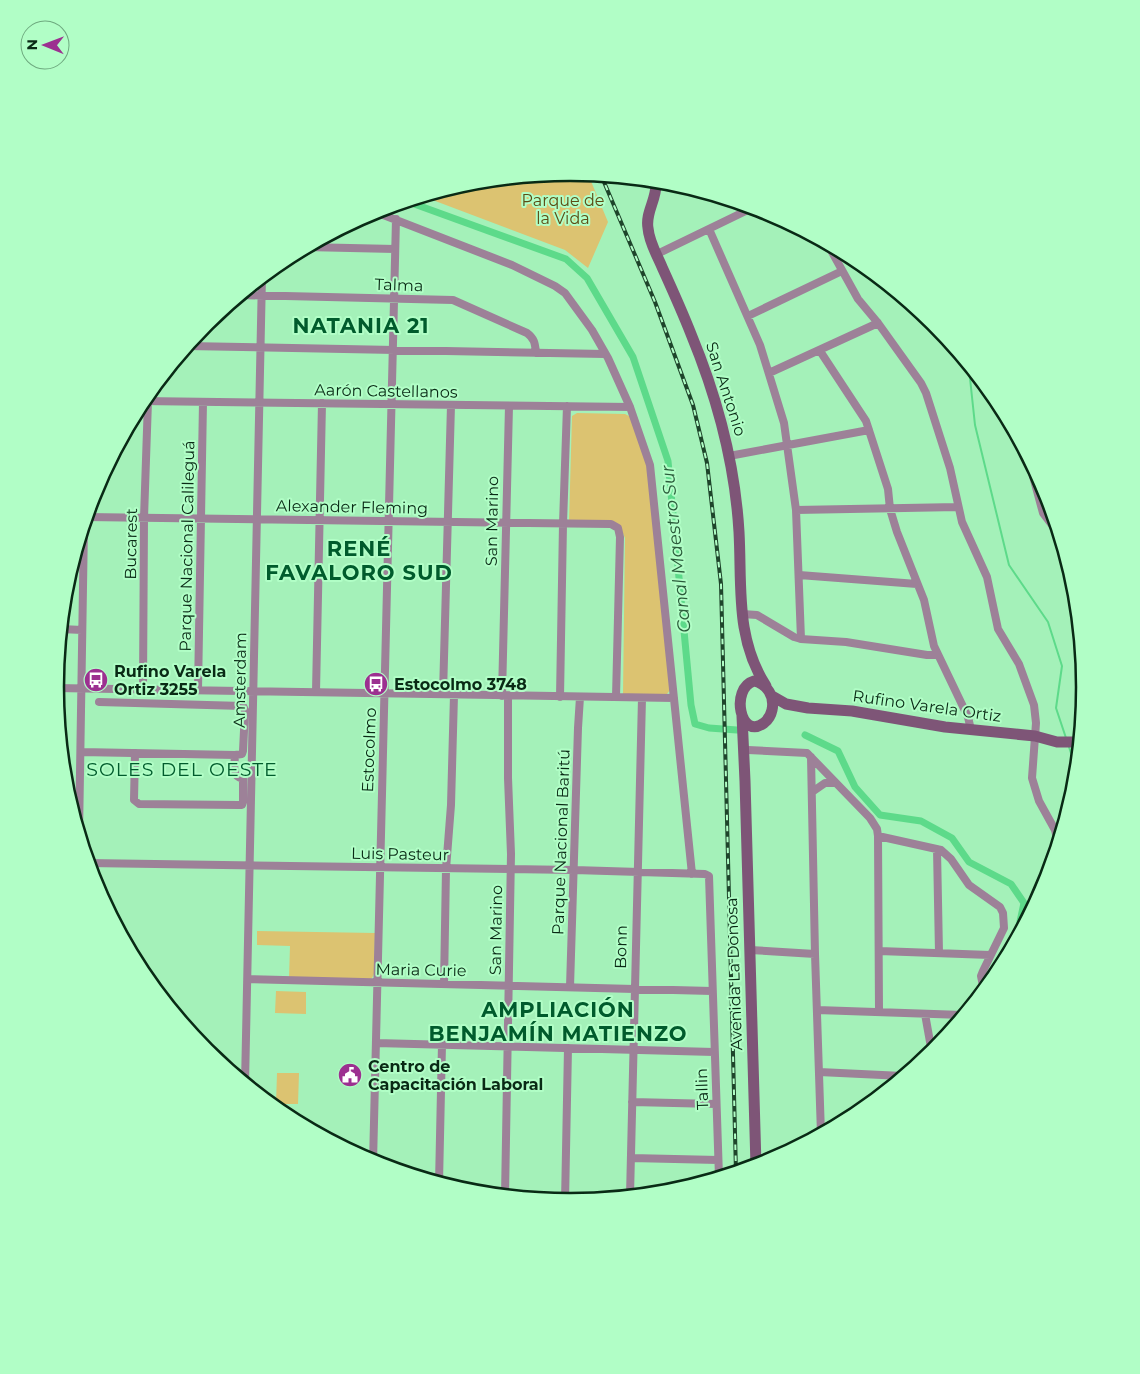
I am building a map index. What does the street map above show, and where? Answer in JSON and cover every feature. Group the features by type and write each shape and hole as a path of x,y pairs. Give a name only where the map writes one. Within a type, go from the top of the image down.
{"main road":[{"name":"San Antonio","path":"656,188 647,227 656,254 704,366 718,408 729,456 739,530 742,614 749,668 746,685"},
{"name":"San Antonio","path":"747,647 756,670 769,691"},
{"path":"754,681 760,682 769,691 772,711 764,722 754,727 748,725 742,716 742,691 746,685 754,681"},
{"name":"Rufino Varela Ortiz","path":"769,691 786,704 808,708 852,711 971,730 1073,739"},
{"name":"Rufino Varela Ortiz","path":"764,722 782,713 808,708"},
{"name":"Avenida La Donosa","path":"742,716 756,1158"},
{"name":"Avenida La Donosa","path":"745,781 748,750 752,736 755,730 764,722"}],"street":[{"path":"656,254 744,212"},
{"path":"386,215 512,265 560,289 569,298 592,330 606,354 630,407 650,466 692,874"},
{"name":"Estocolmo","path":"373,1154 396,219"},
{"path":"709,229 760,345 784,423 796,510 801,639"},
{"path":"320,247 395,249"},
{"path":"834,255 858,299 921,382 926,393 950,468 962,522 987,577 998,628 1019,664 1034,705 1039,737 1032,778 1039,801 1055,830"},
{"path":"748,316 842,271"},
{"name":"Amsterdam","path":"245,1075 262,285"},
{"name":"Talma","path":"250,295 459,302 527,333 535,342 536,353"},
{"path":"769,373 878,323"},
{"path":"196,346 606,354"},
{"path":"820,350 862,414 869,430 888,489 890,509 904,553 924,600 938,655 968,717 971,730"},
{"name":"Aarón Castellanos","path":"152,401 630,407"},
{"name":"Parque Nacional Calileguá","path":"198,690 203,402"},
{"path":"316,692 322,404"},
{"path":"443,694 451,406"},
{"name":"San Marino","path":"505,1189 511,870 505,696 509,406"},
{"path":"560,697 563,524 568,406"},
{"name":"Bucarest","path":"143,688 145,413"},
{"path":"729,456 869,430"},
{"path":"1041,502 1043,513 1047,518"},
{"path":"796,510 958,507"},
{"name":"Alexander Fleming","path":"93,517 611,524 618,528 620,537 616,698"},
{"path":"80,815 84,548"},
{"path":"799,575 917,584"},
{"path":"742,614 757,615 794,637 801,639 846,642 927,655 938,655"},
{"path":"67,629 82,630"},
{"path":"64,688 674,698"},
{"path":"444,984 446,869 451,805 454,695"},
{"name":"Parque Nacional Baritú","path":"570,987 580,697"},
{"name":"Bonn","path":"630,1190 636,873 642,698"},
{"path":"81,752 242,754 245,710 240,704 99,702"},
{"path":"748,750 802,752 811,757 874,823 878,836 879,1011"},
{"path":"135,753 134,800 139,804 242,805 243,779 237,778 234,774 235,755"},
{"path":"811,757 821,1126"},
{"path":"812,792 819,785 835,783"},
{"path":"878,836 936,849 946,854 969,885 1000,907 1003,913 1004,928 981,976 982,981"},
{"path":"936,849 939,953"},
{"name":"Luis Pasteur","path":"96,863 574,870 706,874 709,876 709,879"},
{"name":"Tallin","path":"709,879 719,1171"},
{"path":"750,950 815,954"},
{"path":"879,951 990,956"},
{"name":"Maria Curie","path":"248,979 712,991"},
{"path":"817,1010 955,1016"},
{"path":"925,1014 930,1043"},
{"path":"376,1042 714,1052"},
{"path":"439,1176 442,1044"},
{"path":"565,1193 568,1048"},
{"path":"819,1072 895,1076"},
{"path":"632,1102 716,1104"},
{"path":"631,1158 718,1160"}],"green space":[{"name":"Parque de la Vida","path":"537,182 591,182 608,222 588,268 565,250 433,200 471,190 504,185"},
{"path":"577,413 625,414 631,417 647,466 670,690 667,694 623,694 625,538 621,529 569,522 572,416"},
{"path":"257,931 375,933 374,974 368,980 289,978 290,946 257,945"},
{"path":"276,991 306,992 306,1014 275,1013"},
{"path":"277,1073 299,1073 298,1104 283,1104 276,1099"}],"waterway":[{"name":"Canal Maestro Sur","path":"417,205 566,259 587,278 633,357 668,461 691,705 695,724 709,728 737,730"},
{"path":"970,376 975,425 1009,565 1048,622 1062,666 1056,708 1066,738"},
{"name":"Canal Maestro Sur","path":"805,735 838,751 855,787 880,815 921,821 952,838 969,862 1011,884 1024,903 1021,916"},
{"path":"1069,747 1072,755"}],"railway":[{"path":"604,182 655,302 693,405 707,463 721,584 736,1165"}],"place":[{"name":"Rufino Varela Ortiz 3255","path":"96,680"},
{"name":"Estocolmo 3748","path":"376,684"},
{"name":"Centro de Capacitación Laboral","path":"350,1075"}],"district":[{"name":"NATANIA 21","path":"361,325"},
{"name":"RENÉ FAVALORO SUD","path":"359,560"},
{"name":"SOLES DEL OESTE","path":"182,769"},
{"name":"AMPLIACIÓN BENJAMÍN MATIENZO","path":"558,1021"}]}
